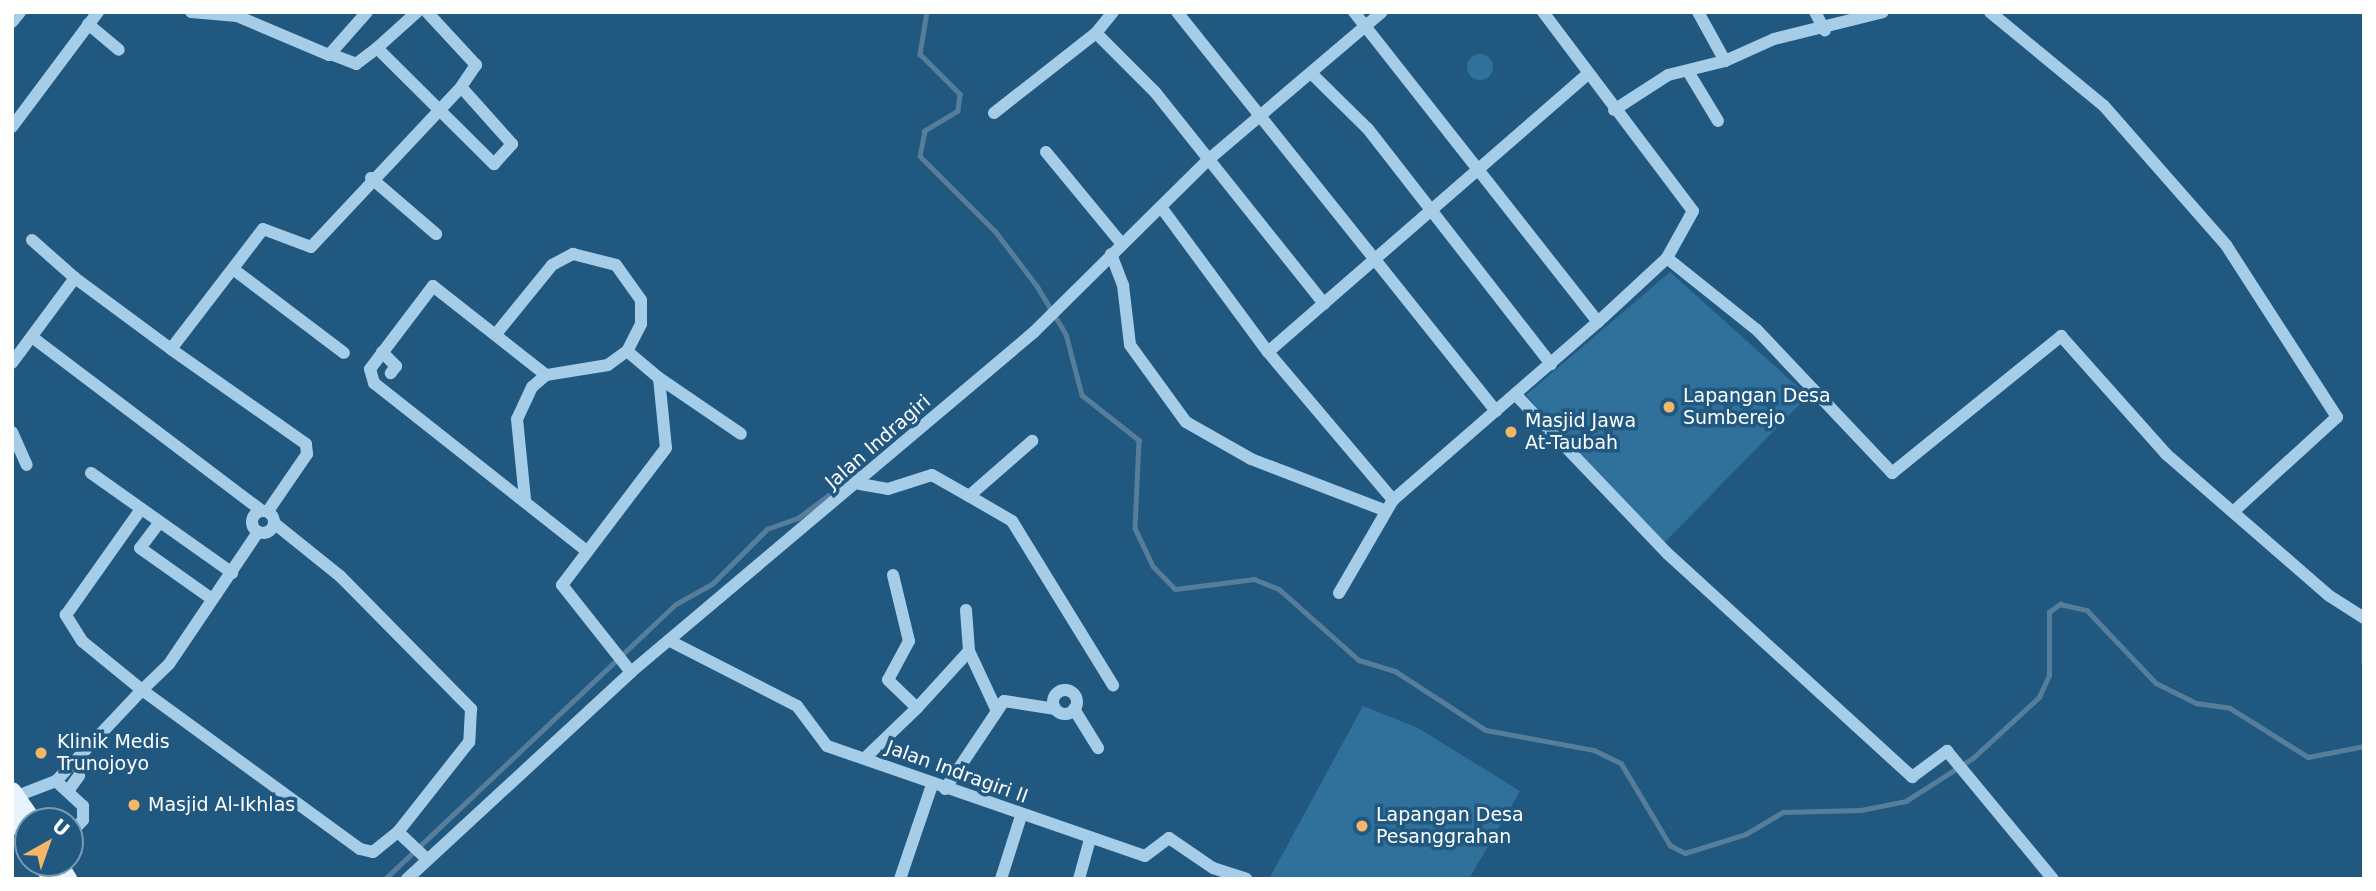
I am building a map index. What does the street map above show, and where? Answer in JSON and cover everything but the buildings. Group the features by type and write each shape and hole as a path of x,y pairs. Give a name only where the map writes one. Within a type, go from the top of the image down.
{"street":[{"path":"12,22 20,12"},
{"path":"12,127 97,12"},
{"path":"191,12 239,14 356,64 416,12"},
{"path":"332,55 367,12"},
{"path":"171,349 267,227 311,247 371,178 461,87 476,65 428,12"},
{"path":"994,113 1096,33 1113,12"},
{"path":"1177,12 1264,114 1375,261 1496,411"},
{"path":"1354,12 1474,170 1598,323"},
{"name":"Jalan Indragiri","path":"407,879 423,856 627,667 670,641 860,484 1034,332 1208,160 1382,12"},
{"path":"1339,593 1388,505 1598,323 1667,258 1693,211 1587,75 1543,12"},
{"path":"1698,12 1725,61"},
{"path":"1815,12 1825,31"},
{"path":"1614,110 1668,75 1689,73 1725,61 1774,39 1825,31 1883,12"},
{"path":"1990,12 2104,106 2226,245 2337,417 2233,512"},
{"path":"88,24 119,50"},
{"path":"1096,33 1155,92 1324,304"},
{"path":"377,48 494,164 512,144 461,87"},
{"path":"1689,73 1718,121"},
{"path":"1312,74 1368,129 1550,364"},
{"path":"1268,352 1375,261 1474,170 1587,75"},
{"path":"1046,152 1122,243"},
{"path":"371,178 436,234"},
{"path":"1161,207 1268,352 1388,505"},
{"path":"14,800 56,781 169,664 232,573 307,454 306,444 75,278 32,240"},
{"path":"496,334 552,265 587,254 616,265 637,289 641,324 627,351 602,367 546,375 532,387 517,419 525,499"},
{"path":"1111,254 1123,285 1130,345 1186,422 1251,459 1388,505"},
{"path":"1667,258 1823,394 1887,471 1900,471 2058,335 2157,445 2233,512 2363,618"},
{"path":"233,269 344,353"},
{"path":"12,363 75,278"},
{"path":"546,375 433,286 370,369 374,383 525,499 584,549"},
{"path":"32,337 268,515 340,576 471,709 469,742 399,833 373,852 360,849 142,690 80,639 65,615 141,509"},
{"path":"627,351 659,378 741,434"},
{"path":"382,352 396,366 391,373"},
{"path":"627,667 562,585 584,549 663,455 659,378"},
{"path":"1516,395 1668,555 1912,777 1943,751 1952,756 2053,879"},
{"path":"12,432 27,465"},
{"path":"969,496 1032,441"},
{"path":"91,473 232,573"},
{"path":"860,484 888,489 932,475 1019,530 1113,685"},
{"path":"258,532 251,520 268,515"},
{"path":"159,523 140,548 212,599"},
{"path":"892,575 909,641 886,676 917,708"},
{"path":"966,610 969,651 996,709"},
{"name":"Jalan Indragiri II","path":"670,641 789,700 824,745 1021,817 1149,856 1169,838 1213,868 1246,879"},
{"path":"865,758 917,708 969,651"},
{"path":"1055,709 1053,699 1065,690 1077,699 1074,709 1098,748"},
{"path":"900,879 938,787 996,709 1011,699 1055,709 1074,709"},
{"path":"68,791 79,776"},
{"path":"56,781 80,807"},
{"path":"1001,879 1021,817"},
{"path":"399,833 423,856"},
{"path":"1079,879 1090,839"}],"shaded area":[{"path":"1480,54 1489,58 1493,67 1489,76 1480,80 1471,76 1467,67 1471,58"},
{"name":"Lapangan Desa Sumberejo","path":"1670,272 1808,396 1663,544 1526,395"},
{"path":"1363,706 1418,728 1520,791 1469,879 1269,879"}],"waterway":[{"path":"927,12 920,54 960,94 958,111 925,131 920,156 996,232 1037,286 1066,334 1082,395 1139,440 1135,528 1153,566 1175,589 1254,579 1279,589 1359,660 1395,671 1486,730 1594,750 1621,763 1670,845 1685,853 1746,834 1783,812 1861,810 1906,801 1973,758 2039,697 2049,676 2049,612 2060,604 2087,610 2156,683 2196,703 2230,708 2308,757 2364,746"},
{"path":"385,879 676,604 712,584 767,529 798,518 858,473"},
{"path":"2364,626 2364,662"}],"place":[{"name":"Lapangan Desa Sumberejo","path":"1669,407"},
{"name":"Masjid Jawa At-Taubah","path":"1511,432"},
{"name":"Klinik Medis Trunojoyo","path":"41,753"},
{"name":"Masjid Al-Ikhlas","path":"134,805"},
{"name":"Lapangan Desa Pesanggrahan","path":"1362,826"}]}
